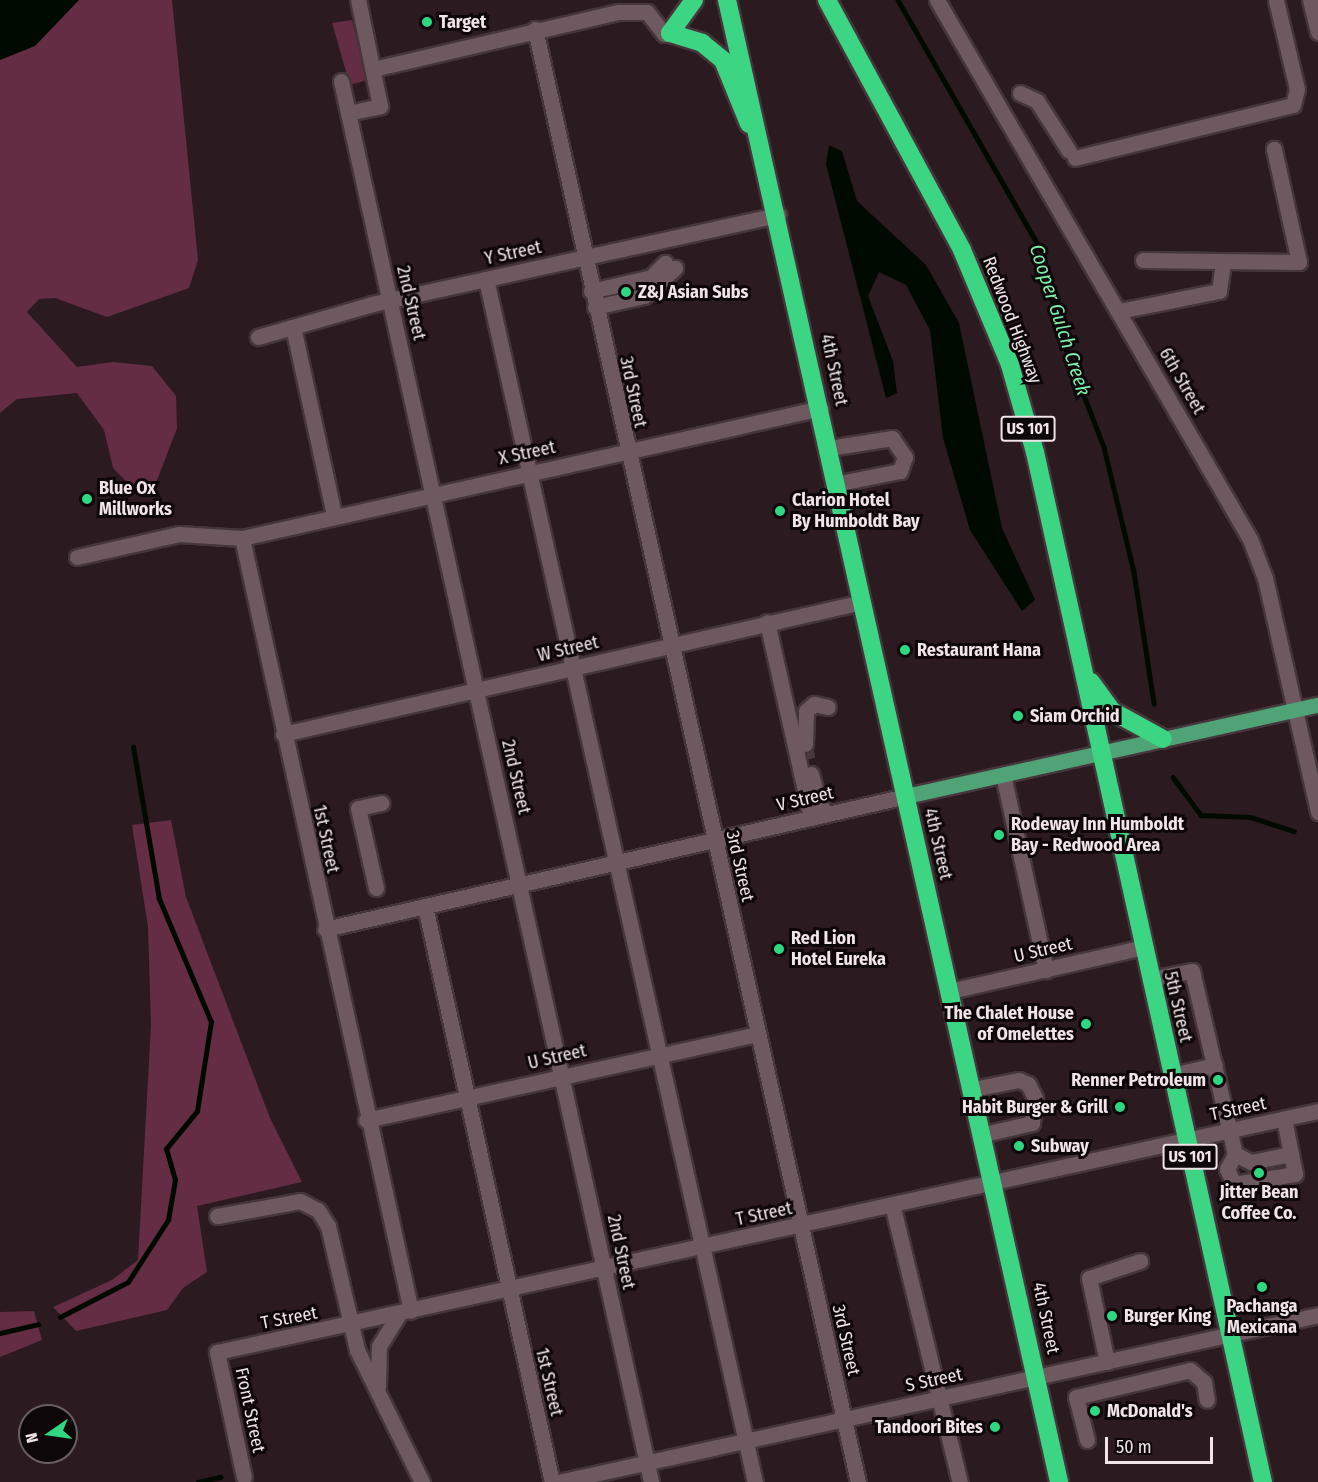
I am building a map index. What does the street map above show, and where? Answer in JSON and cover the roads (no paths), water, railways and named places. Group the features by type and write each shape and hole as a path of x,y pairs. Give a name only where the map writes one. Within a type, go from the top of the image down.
{"highway":[{"path":"694,0 670,33 702,43 723,60 743,117 760,134"},
{"path":"727,0 778,215"},
{"name":"Redwood Highway","path":"827,0 962,250 1010,365 1102,752"},
{"path":"836,0 879,96"},
{"name":"4th Street","path":"778,215 821,408 835,484 984,1134 1059,1482"},
{"path":"1083,666 1112,711 1163,739"},
{"name":"5th Street","path":"1102,752 1150,979 1263,1482"}],"main road":[{"name":"V Street","path":"906,796 1318,705"}],"street":[{"path":"348,113 380,106 358,0"},
{"name":"6th Street","path":"937,0 1119,310 1260,561 1318,812"},
{"path":"1020,93 1037,100 1072,154 1293,105 1297,89 1276,0"},
{"path":"1310,0 1318,32"},
{"path":"373,69 535,29 646,6 664,34 670,33"},
{"name":"3rd Street","path":"535,29 626,451 858,1482"},
{"name":"2nd Street","path":"341,81 606,1268 651,1482"},
{"path":"1143,260 1299,262 1274,149"},
{"name":"Y Street","path":"258,337 390,300 778,215"},
{"path":"1119,310 1219,291 1223,262"},
{"path":"591,291 651,277 670,266 644,296 595,307"},
{"path":"486,279 755,1482"},
{"path":"293,327 334,515"},
{"name":"X Street","path":"242,538 334,515 821,408"},
{"path":"829,448 892,438 905,457 906,466 900,471 835,484"},
{"path":"77,557 179,534 242,538"},
{"name":"1st Street","path":"242,538 405,1312"},
{"name":"W Street","path":"283,734 862,602"},
{"path":"767,622 811,817"},
{"path":"805,744 806,711 814,704 828,707"},
{"path":"812,774 819,804 827,814"},
{"path":"1003,775 1046,970"},
{"name":"V Street","path":"325,929 906,796"},
{"path":"376,888 358,808 381,802"},
{"name":"1st Street","path":"425,906 552,1482"},
{"name":"U Street","path":"951,991 1143,947"},
{"path":"1150,979 1192,971 1235,1154 1227,1174 1241,1185 1295,1174 1284,1119"},
{"name":"U Street","path":"366,1120 562,1075 757,1034"},
{"path":"1172,1075 1215,1065"},
{"path":"973,1089 1019,1080 1028,1084 1035,1098 1032,1123 984,1134"},
{"name":"T Street","path":"217,1352 800,1227 892,1204 1318,1111"},
{"path":"1235,1154 1251,1162 1291,1154"},
{"path":"217,1216 300,1201 318,1210 328,1226 351,1325 378,1391 422,1482"},
{"path":"892,1204 960,1482"},
{"path":"1107,1362 1089,1278 1140,1261"},
{"path":"378,1391 379,1346 405,1312"},
{"name":"S Street","path":"558,1482 1318,1315"},
{"name":"Front Street","path":"217,1352 244,1477"},
{"path":"1087,1440 1076,1397 1190,1370 1204,1382 1207,1400"}],"waterway":[{"name":"Cooper Gulch Creek","path":"898,0 1043,253 1058,328 1104,447 1134,572 1154,703"},
{"path":"60,1317 128,1282 168,1220 175,1180 166,1149 197,1111 211,1022 159,899 133,747"},
{"name":"Cooper Gulch Creek","path":"1173,777 1201,815 1250,817 1294,831"},
{"path":"0,1333 38,1324"},
{"path":"198,1482 220,1477"}],"tunnel":[{"path":"805,744 811,774"}],"place":[{"name":"Target","path":"427,22"},
{"name":"Z&J Asian Subs","path":"626,292"},
{"name":"Blue Ox Millworks","path":"87,499"},
{"name":"Clarion Hotel By Humboldt Bay","path":"780,511"},
{"name":"Restaurant Hana","path":"905,650"},
{"name":"Siam Orchid","path":"1018,716"},
{"name":"Rodeway Inn Humboldt Bay - Redwood Area","path":"999,835"},
{"name":"Red Lion Hotel Eureka","path":"779,949"},
{"name":"The Chalet House of Omelettes","path":"1086,1024"},
{"name":"Renner Petroleum","path":"1218,1080"},
{"name":"Habit Burger & Grill","path":"1120,1107"},
{"name":"Subway","path":"1019,1146"},
{"name":"Jitter Bean Coffee Co.","path":"1259,1173"},
{"name":"Pachanga Mexicana","path":"1262,1287"},
{"name":"Burger King","path":"1112,1316"},
{"name":"McDonald's","path":"1095,1411"},
{"name":"Tandoori Bites","path":"995,1427"}]}
